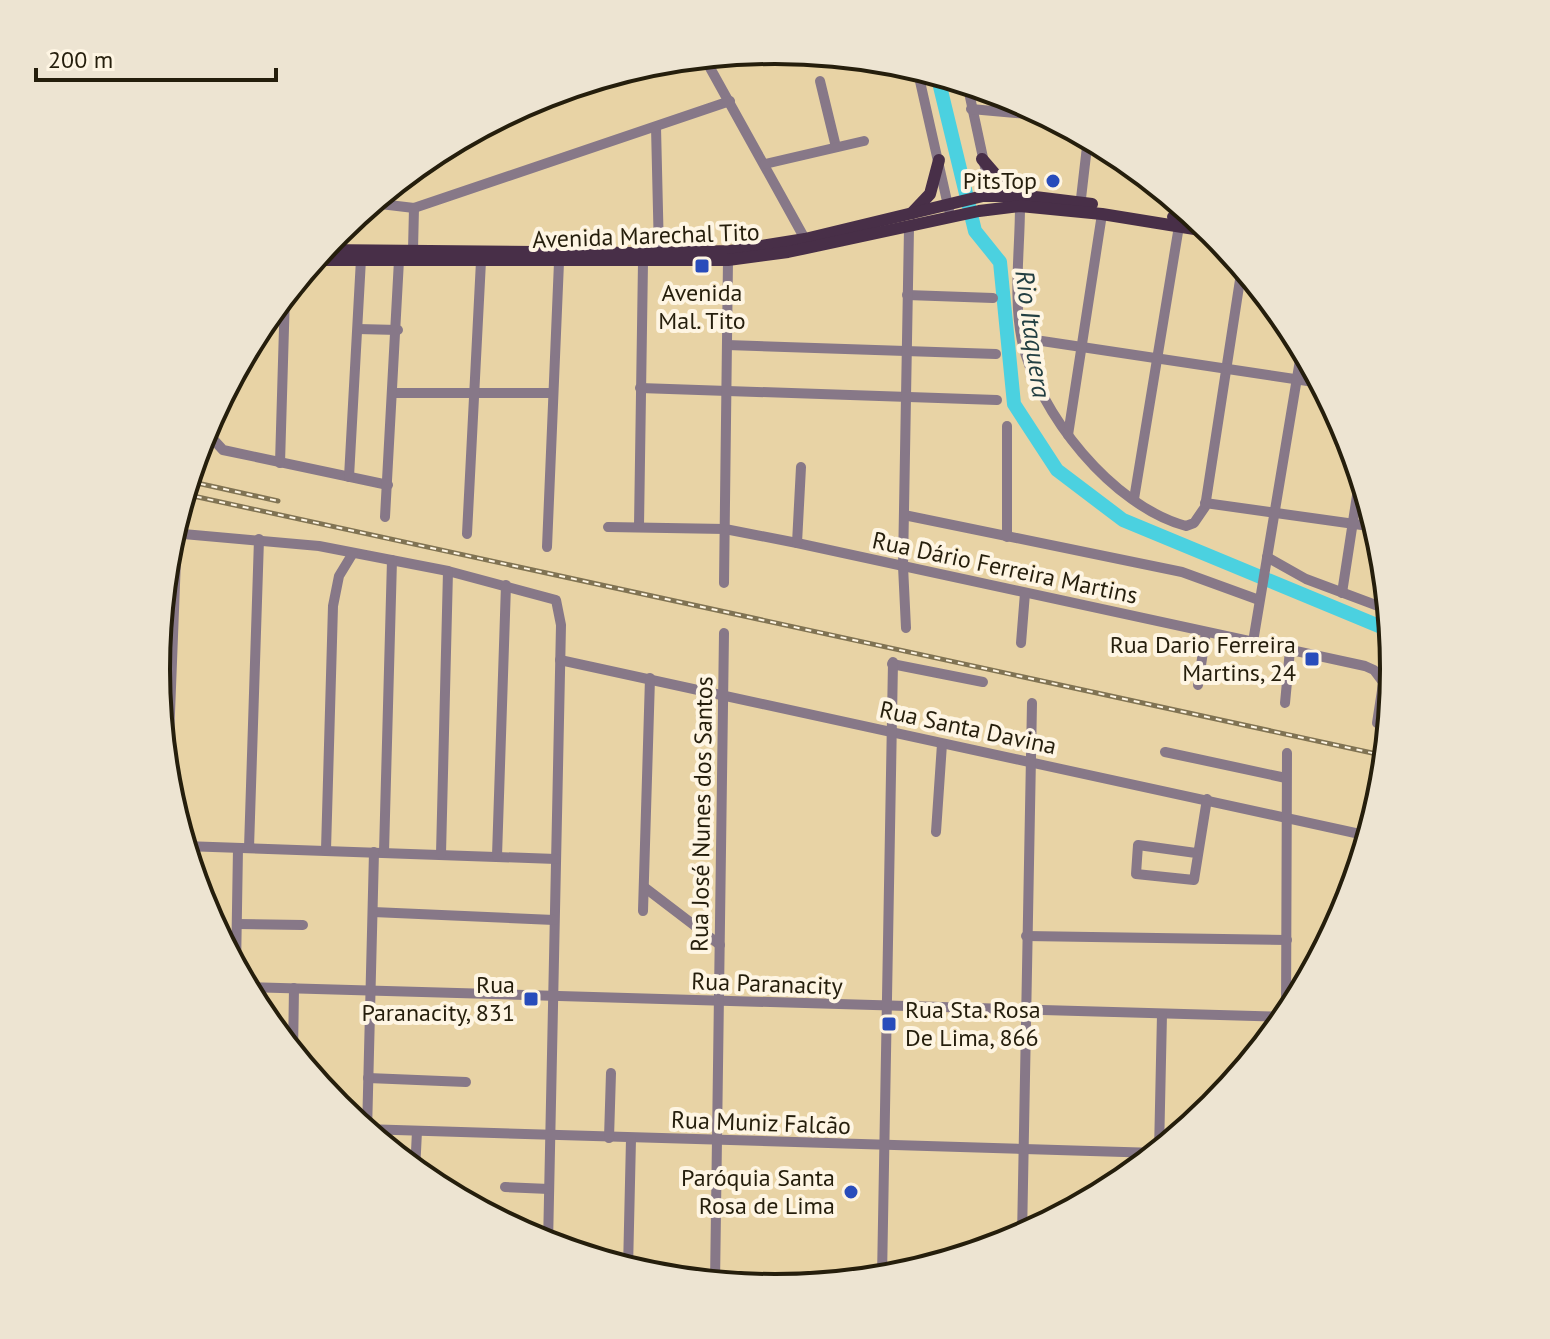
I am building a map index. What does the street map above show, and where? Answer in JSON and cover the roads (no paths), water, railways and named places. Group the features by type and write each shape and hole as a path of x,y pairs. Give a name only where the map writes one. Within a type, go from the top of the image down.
{"main road":[{"path":"982,159 1024,201"},
{"path":"908,222 930,194 939,160"},
{"name":"Avenida Marechal Tito","path":"330,260 728,260 788,252 954,210 1024,201 1185,224"},
{"name":"Avenida Marechal Tito","path":"1080,207 1102,214 1188,227"},
{"name":"Avenida Marechal Tito","path":"339,250 730,251 908,222"}],"street":[{"path":"710,68 805,239"},
{"path":"820,81 836,147"},
{"path":"920,82 954,210"},
{"path":"969,96 982,159 986,204"},
{"path":"387,205 414,208 730,101"},
{"path":"971,109 1013,113"},
{"path":"656,127 659,253"},
{"path":"765,164 864,141"},
{"path":"1080,207 1087,150"},
{"path":"1024,201 1022,338 1039,388 1068,435 1097,468 1134,499 1186,526 1194,523 1205,503 1240,282"},
{"path":"413,250 414,208"},
{"path":"1068,435 1102,214"},
{"path":"906,628 903,566 908,222"},
{"path":"1134,499 1179,226"},
{"path":"349,477 361,259"},
{"path":"385,517 398,330 399,260"},
{"path":"724,583 728,260"},
{"path":"467,534 481,261"},
{"path":"547,547 559,262"},
{"path":"639,526 643,262"},
{"path":"907,295 993,298"},
{"path":"280,463 284,316"},
{"path":"358,329 398,330"},
{"path":"1022,338 1307,381"},
{"path":"727,345 996,354"},
{"path":"1253,642 1299,367"},
{"path":"640,388 907,394 997,400"},
{"path":"393,393 553,393"},
{"path":"1007,426 1007,537"},
{"path":"214,442 217,446 280,463 388,485"},
{"path":"797,543 801,467"},
{"path":"1342,593 1356,501"},
{"path":"1205,503 1363,525"},
{"path":"904,515 1182,572 1260,597"},
{"name":"Rua Dário Ferreira Martins","path":"608,527 725,529 797,543 1370,668 1380,680"},
{"path":"185,534 259,539 353,553 448,571 556,600 561,625 548,1231"},
{"path":"237,945 259,539"},
{"path":"326,850 333,606 336,584 353,553"},
{"path":"367,1116 373,912 379,852 392,560"},
{"path":"1266,562 1377,605"},
{"path":"441,854 448,571"},
{"path":"497,856 506,585"},
{"path":"1021,643 1025,593"},
{"path":"1198,685 1206,632"},
{"name":"Rua José Nunes dos Santos","path":"715,1272 724,633"},
{"path":"1285,703 1290,650"},
{"name":"Rua Santa Davina","path":"560,660 724,693 890,733 1358,833"},
{"path":"882,1265 892,663 983,682"},
{"path":"643,911 650,678"},
{"path":"1022,1222 1032,703"},
{"path":"1377,723 1379,712"},
{"path":"936,832 942,744"},
{"path":"1165,752 1286,778"},
{"path":"1286,993 1287,753"},
{"path":"1196,853 1136,846 1137,876 1191,882 1195,878 1196,853 1207,799"},
{"path":"196,846 556,859"},
{"path":"644,887 720,945"},
{"path":"373,912 554,920"},
{"path":"237,924 303,925"},
{"path":"1026,936 1287,940"},
{"name":"Rua Paranacity","path":"260,987 1270,1017"},
{"path":"293,1036 294,988"},
{"path":"1158,1138 1162,1014"},
{"path":"609,1138 611,1073"},
{"path":"368,1078 466,1082"},
{"name":"Rua Muniz Falcão","path":"382,1130 1140,1153"},
{"path":"416,1157 417,1131"},
{"path":"628,1256 631,1139"},
{"path":"505,1187 549,1189"}],"waterway":[{"name":"Rio Itaquera","path":"940,87 975,231 1000,262 1014,404 1057,470 1123,520 1379,626"}],"railway":[{"path":"199,484 278,501"},
{"path":"195,496 1374,753"}],"place":[{"name":"PitsTop","path":"1053,181"},
{"name":"Avenida Mal. Tito","path":"702,266"},
{"name":"Rua Dario Ferreira Martins, 24","path":"1312,659"},
{"name":"Rua Paranacity, 831","path":"531,999"},
{"name":"Rua Sta. Rosa De Lima, 866","path":"889,1024"},
{"name":"Paróquia Santa Rosa de Lima","path":"851,1192"}]}
